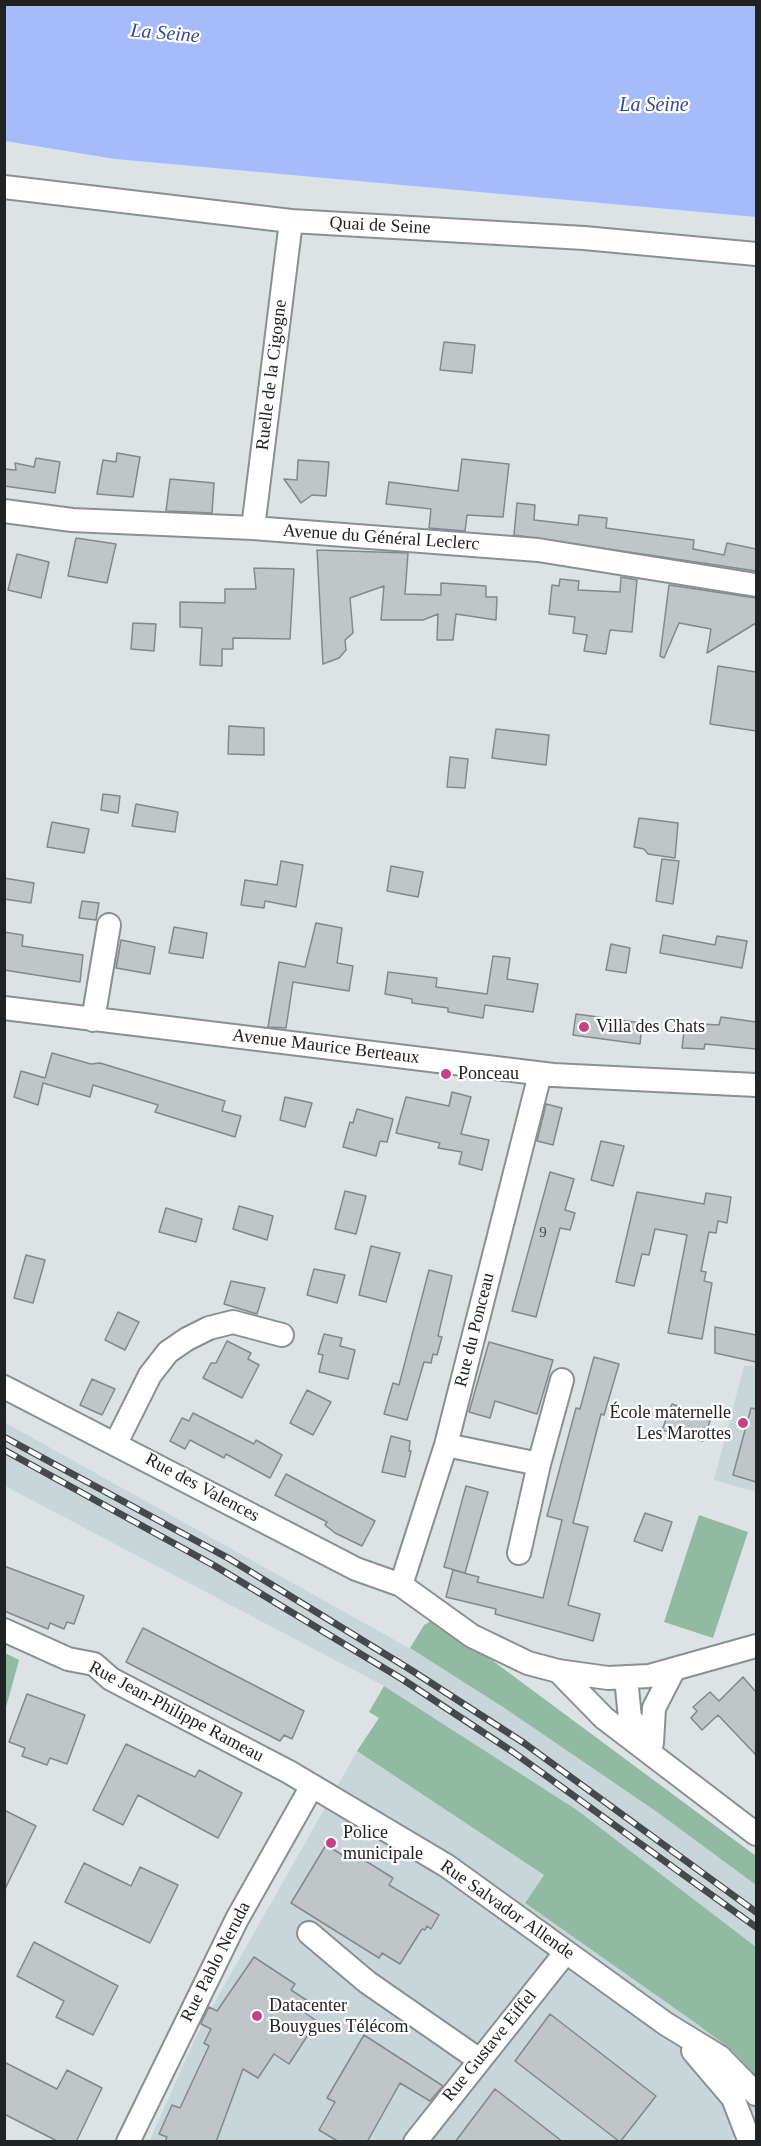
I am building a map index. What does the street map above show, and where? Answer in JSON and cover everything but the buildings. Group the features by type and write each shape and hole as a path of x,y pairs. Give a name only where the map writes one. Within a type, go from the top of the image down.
{"street":[{"name":"Quai de Seine","path":"4,188 291,221 584,238 756,254"},
{"name":"Ruelle de la Cigogne","path":"253,528 291,221"},
{"name":"Avenue du Général Leclerc","path":"4,511 72,520 253,528 538,550 756,585"},
{"path":"93,1020 109,925"},
{"name":"Avenue Maurice Berteaux","path":"4,1008 540,1074 756,1085"},
{"name":"Rue du Ponceau","path":"401,1585 446,1445 540,1074"},
{"path":"116,1443 150,1375 168,1352 187,1339 208,1328 233,1322 282,1335"},
{"path":"519,1553 539,1464 562,1380"},
{"name":"Rue des Valences","path":"4,1387 356,1569 401,1585 472,1636 528,1663 558,1671 617,1678 673,1671 756,1646"},
{"path":"446,1445 539,1464"},
{"name":"Rue Jean-Philippe Rameau","path":"4,1630 69,1659 94,1664 111,1679 312,1786"},
{"path":"558,1671 604,1718 633,1742 658,1753"},
{"path":"658,1753 654,1708 673,1671"},
{"path":"604,1718 603,1698 617,1678"},
{"path":"617,1678 630,1718 658,1753 756,1834"},
{"name":"Rue Salvador Allende","path":"312,1786 447,1866 666,2025 720,2057 756,2094"},
{"name":"Rue Pablo Neruda","path":"128,2142 237,1919 312,1786"},
{"path":"309,1933 368,1982 478,2059"},
{"name":"Rue Gustave Eiffel","path":"415,2142 478,2059 566,1952"},
{"name":"Rue Salvador Allende","path":"666,2025 723,2083 741,2115 750,2142"}],"shaded area":[{"name":"École maternelle Les Marottes","path":"744,1366 756,1366 756,1492 714,1480"},
{"path":"4,1422 452,1672 657,1812 756,1885 756,1947 577,1810 384,1686 5,1486"},
{"path":"357,1751 544,1875 525,1903 733,2051 756,2076 756,2109 731,2141 149,2142 198,2032"}],"green space":[{"path":"699,1515 748,1532 713,1638 664,1622"},
{"path":"433,1620 458,1635 756,1856 756,1885 657,1812 503,1707 410,1648 424,1625"},
{"path":"5,1653 19,1660 5,1711"},
{"path":"384,1686 577,1810 756,1947 756,2076 733,2051 697,2024 525,1903 544,1875 357,1751 379,1718 369,1712"}],"water":[{"name":"La Seine","path":"4,5 756,5 756,217 115,159 5,141"}],"railway":[{"path":"4,1437 228,1558 411,1670 524,1743 756,1912"},
{"path":"4,1450 215,1566 402,1679 513,1752 756,1927"}],"place":[{"name":"Villa des Chats","path":"584,1027"},
{"name":"Ponceau","path":"446,1074"},
{"name":"École maternelle Les Marottes","path":"743,1423"},
{"name":"Police municipale","path":"331,1843"},
{"name":"Datacenter Bouygues Télécom","path":"257,2016"}]}
